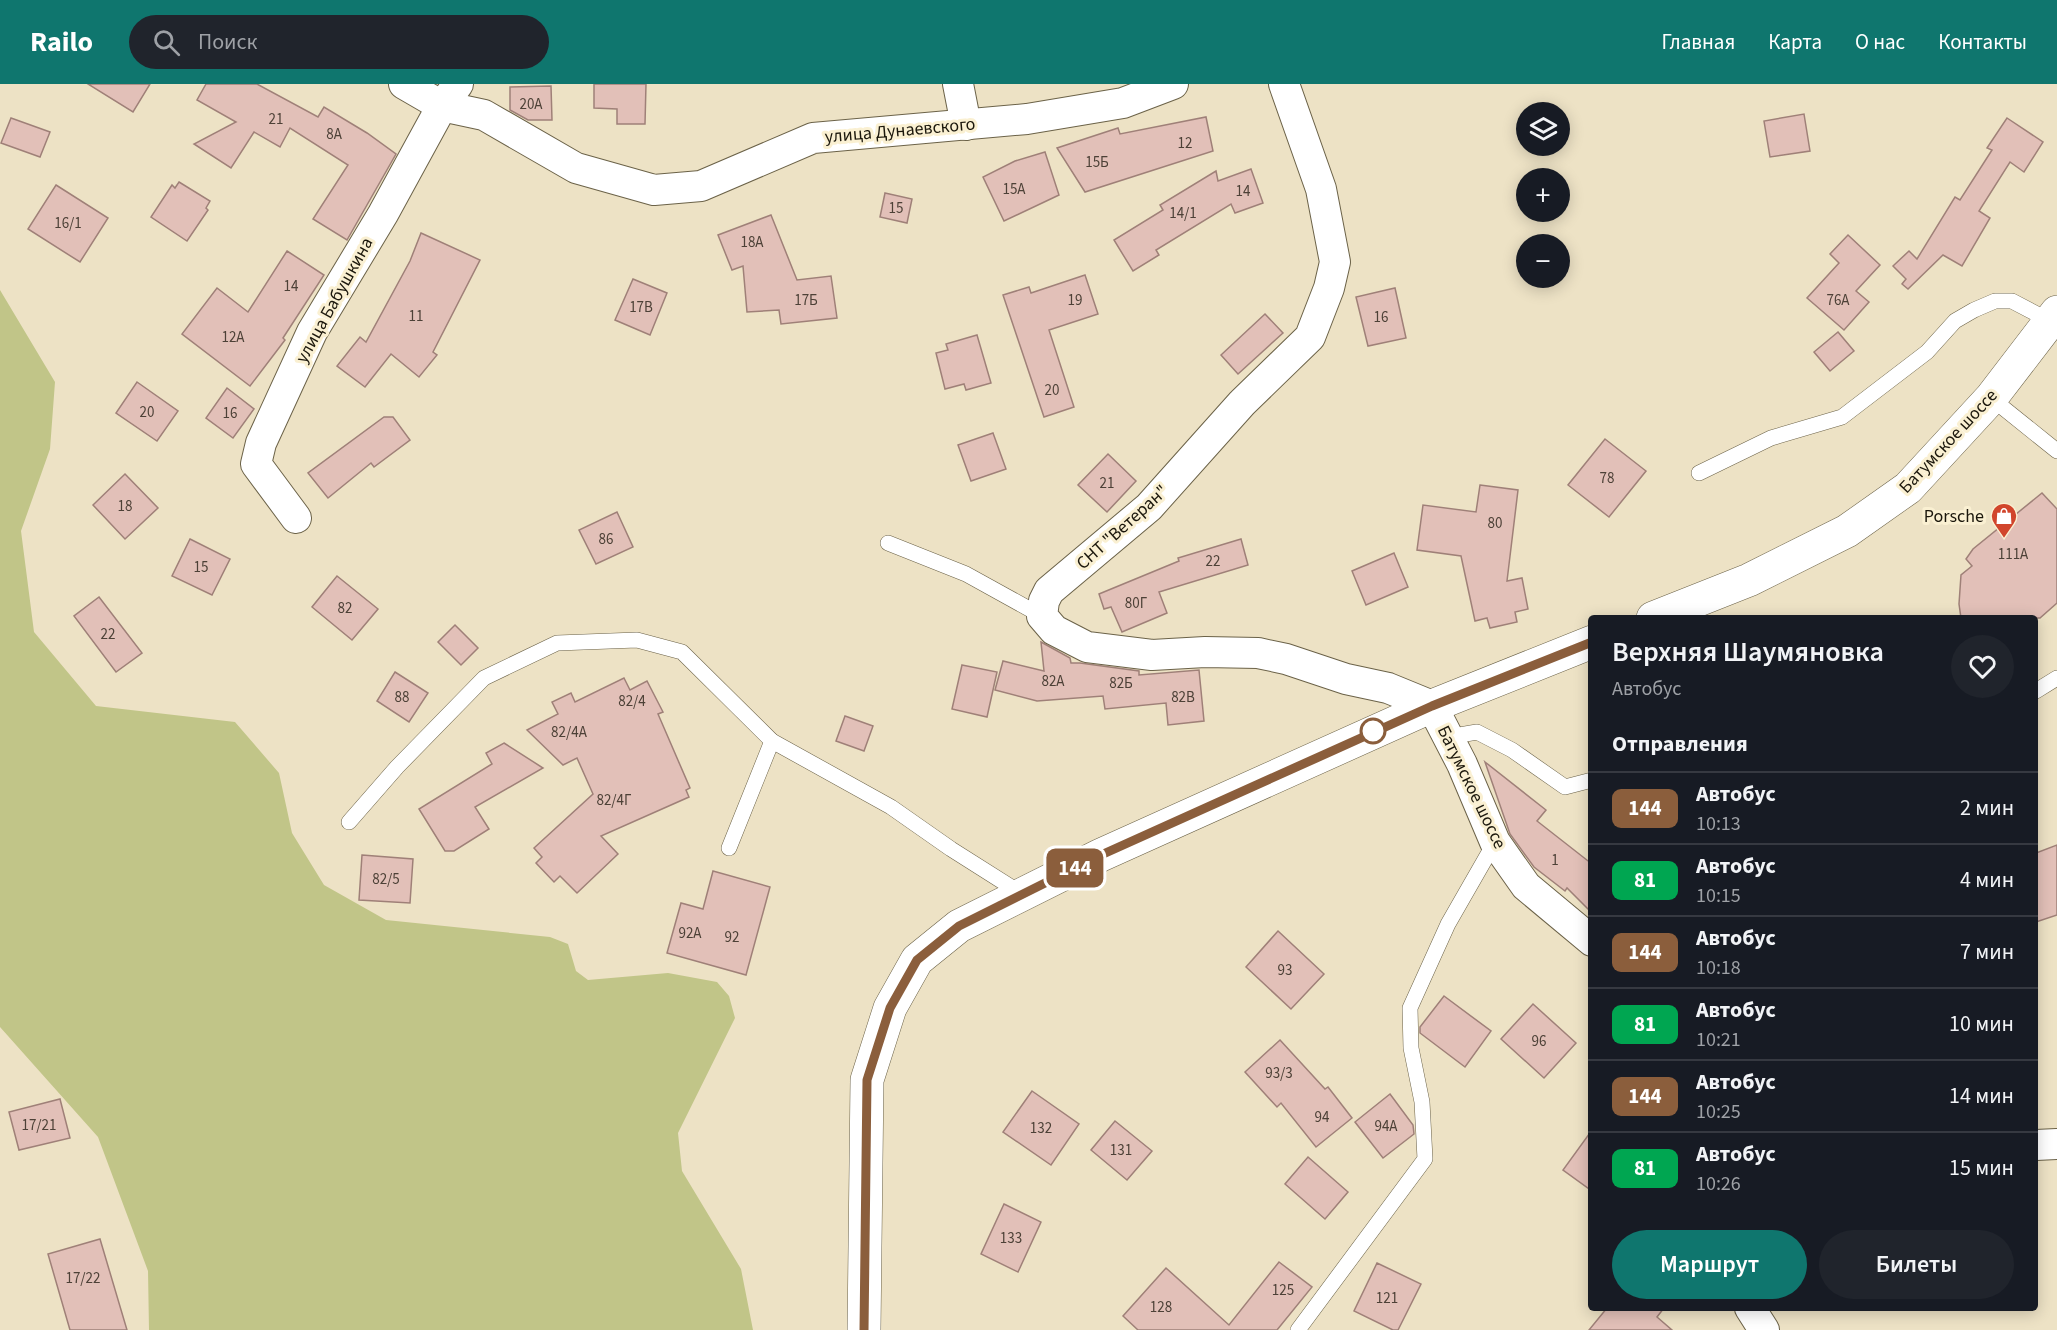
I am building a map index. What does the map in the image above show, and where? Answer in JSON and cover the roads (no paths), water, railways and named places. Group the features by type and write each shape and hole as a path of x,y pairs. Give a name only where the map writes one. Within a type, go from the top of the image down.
{"highway":[{"name":"Батумское шоссе","path":"1661,615 1749,580 1847,531 1908,488 1991,398 2053,316"},
{"name":"Батумское шоссе","path":"864,1330 867,1080 890,1008 917,960 959,926 1101,855 1432,706 1588,644"}],"street":[{"name":"улица Дунаевского","path":"404,84 450,95 576,168 654,190 701,186 813,138 1027,119 1123,103 1173,84"},
{"path":"958,84 966,125"},
{"name":"СНТ \"Ветеран\"","path":"1042,616 1044,601 1049,591 1149,507 1242,403 1310,337 1329,288 1335,262 1321,189 1284,84"},
{"name":"улица Бабушкина","path":"296,518 256,464 261,443 312,332 383,214 450,95"},
{"path":"1042,616 1054,630 1087,647 1152,655 1204,652 1258,653 1286,658 1346,679 1388,688 1432,706"},
{"name":"Батумское шоссе","path":"1432,706 1462,764 1495,842 1526,886 1588,938"},
{"path":"2038,1145 2057,1144"},
{"path":"1752,1311 1764,1330"}],"lane":[{"path":"1699,473 1771,438 1842,417 1927,352 1955,321 1974,310 1995,301 2012,300 2053,316"},
{"path":"1991,398 2057,451"},
{"path":"888,543 966,574 1042,616"},
{"path":"349,822 397,767 484,678 557,643 637,640 682,652 772,741 891,807 1022,894"},
{"path":"2038,690 2057,678"},
{"path":"1448,737 1477,732 1512,750 1565,787 1588,781"},
{"path":"729,848 772,741"},
{"path":"1298,1330 1425,1159 1422,1102 1411,1048 1410,1008 1448,924 1495,842"}],"place":[{"name":"Porsche","path":"2004,539"}]}
